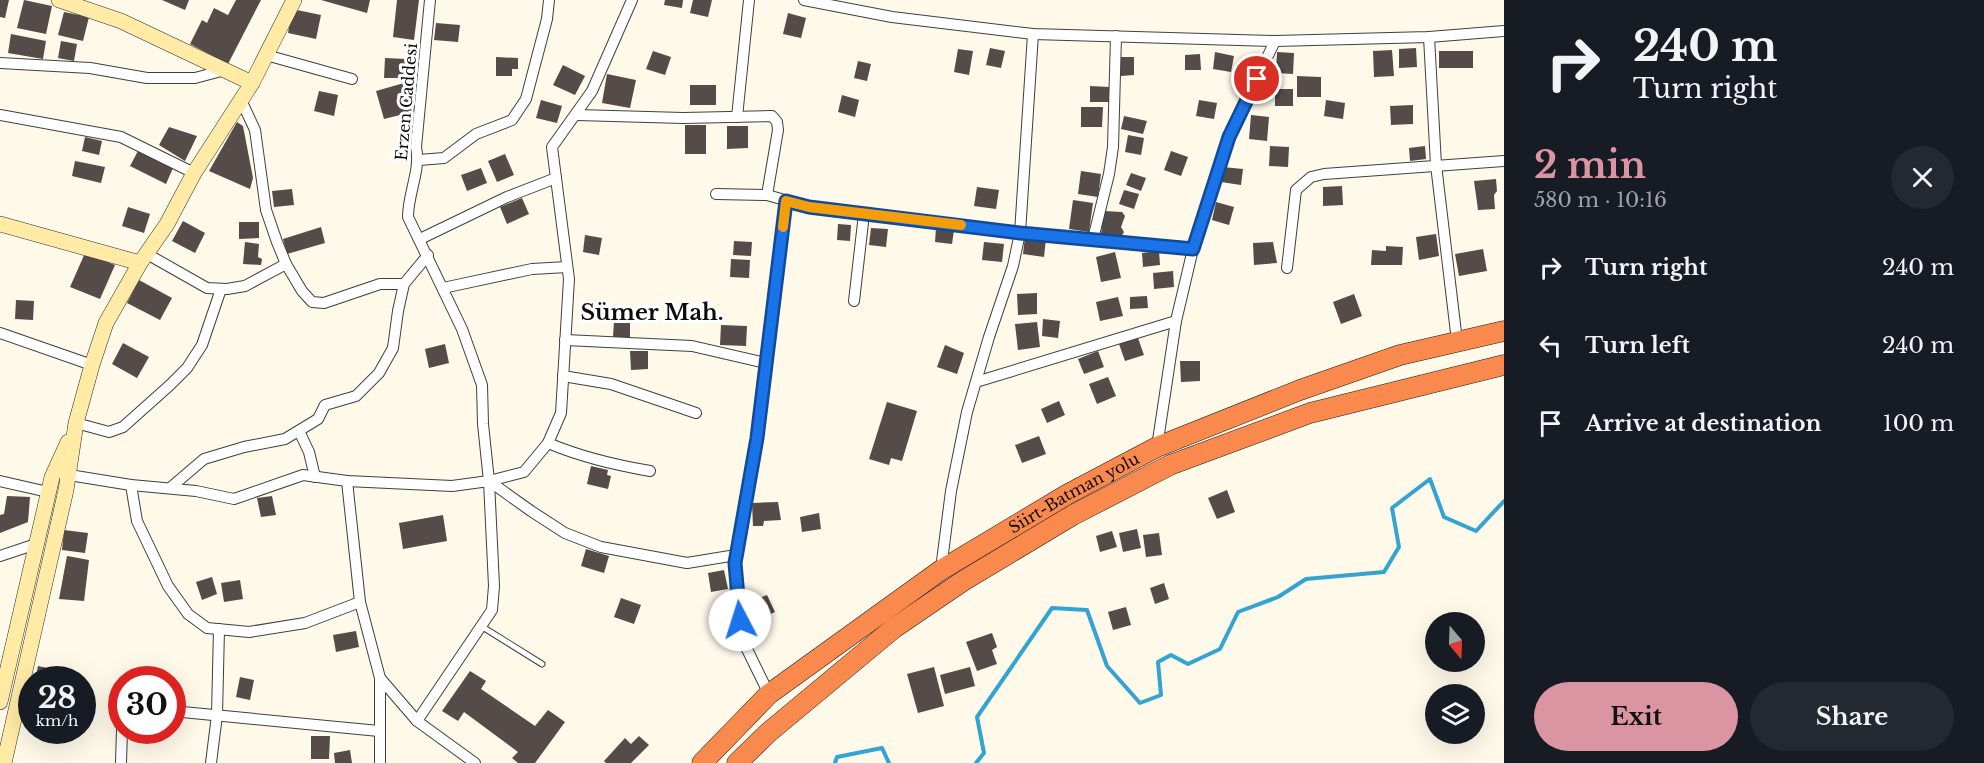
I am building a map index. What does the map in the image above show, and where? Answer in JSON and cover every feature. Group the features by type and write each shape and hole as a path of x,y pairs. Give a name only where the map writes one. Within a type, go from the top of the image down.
{"highway":[{"name":"Siirt-Batman yolu","path":"702,763 769,694 941,570 1068,494 1156,447 1300,390 1400,355 1504,331"},
{"name":"Siirt-Batman yolu","path":"737,763 769,732 894,628 963,581 1073,515 1170,465 1310,412 1504,365"}],"main road":[{"path":"58,0 121,21 252,83"},
{"path":"4,763 61,474 106,323 143,259 167,224 194,173 252,83 294,0"},
{"path":"0,224 143,259"},
{"path":"0,702 48,492 61,474"}],"street":[{"name":"Erzen Caddesi","path":"417,721 492,610 494,586 482,385 462,329 408,217 408,204 418,160 416,147 430,0"},
{"path":"418,160 444,158 476,134 512,120 526,99 547,19 549,0"},
{"path":"61,474 131,485 196,491 234,500 303,475 347,481 452,486 489,481 524,472 548,443 561,413 569,279 552,147 592,91 632,0"},
{"path":"737,117 749,0"},
{"path":"804,0 892,17 1033,34 1275,41 1429,37 1504,31"},
{"path":"941,570 951,491 968,412 1013,266 1020,233 1033,34"},
{"path":"1093,239 1109,174 1113,147 1116,36"},
{"path":"1429,37 1436,165 1458,341"},
{"path":"1156,447 1176,321 1193,249 1229,137 1275,41"},
{"path":"266,55 352,79"},
{"path":"0,63 90,68 147,78 195,78 225,70"},
{"path":"241,100 255,130 266,210 286,264 302,291 312,302 324,303 380,284 404,284"},
{"path":"0,115 121,137 194,173"},
{"path":"577,115 683,118 772,116 777,122 778,130 767,195"},
{"path":"1287,268 1296,190 1311,177 1324,174 1504,161"},
{"path":"420,239 507,197 556,178"},
{"path":"716,194 767,195 809,207 864,214 1020,233 1193,249"},
{"path":"769,694 742,639 735,563 757,438 786,201"},
{"path":"854,301 864,214"},
{"path":"170,489 204,459 244,447 285,439 318,419 325,405 356,396 379,373 393,348 404,284 428,255"},
{"path":"143,259 207,288 221,289 244,286 286,264"},
{"path":"443,288 532,268 567,267"},
{"path":"76,423 109,432 123,427 170,385 187,368 202,345 221,289"},
{"path":"976,382 1176,321"},
{"path":"0,333 92,365"},
{"path":"565,340 692,346 766,363"},
{"path":"563,376 611,384 696,413"},
{"path":"299,431 309,452 315,477"},
{"path":"548,443 568,452 615,465 650,471"},
{"path":"0,481 48,492"},
{"path":"347,481 360,602 380,678 380,763"},
{"path":"489,481 566,533 601,547 687,563 736,555"},
{"path":"131,485 137,521 168,586 188,614 207,628 249,632 304,623 360,602"},
{"path":"0,556 36,544"},
{"path":"211,763 217,715 219,629"},
{"path":"380,678 417,721 475,763"},
{"path":"186,712 379,731"},
{"path":"121,763 122,744"}],"lane":[{"path":"481,627 542,664"}],"building":[{"path":"0,0 9,0 5,18 0,17"},
{"path":"24,0 52,6 46,34 17,28"},
{"path":"162,0 189,0 185,10"},
{"path":"236,0 261,0 228,64 190,44 202,20 207,23 214,8 228,15"},
{"path":"321,0 370,0 367,13"},
{"path":"397,0 419,0 414,40 393,37"},
{"path":"665,0 683,0 682,8 664,5"},
{"path":"693,0 712,0 708,17 690,13"},
{"path":"292,9 321,15 316,39 288,33"},
{"path":"64,12 89,17 83,41 58,35"},
{"path":"788,13 806,18 801,38 783,34"},
{"path":"436,23 460,25 458,42 434,40"},
{"path":"11,34 46,41 43,59 8,53"},
{"path":"61,41 77,44 74,61 58,58"},
{"path":"990,48 1005,51 1001,68 986,65"},
{"path":"1416,48 1417,67 1399,68 1399,49"},
{"path":"958,49 973,51 969,75 954,72"},
{"path":"1392,50 1394,76 1374,77 1373,51"},
{"path":"653,51 671,57 665,75 646,69"},
{"path":"1439,51 1473,51 1473,68 1439,68"},
{"path":"1215,52 1234,56 1231,72 1213,69"},
{"path":"1277,52 1294,53 1293,74 1276,73"},
{"path":"1200,54 1201,70 1185,70 1185,55"},
{"path":"496,57 518,58 518,69 512,69 512,76 496,76"},
{"path":"1120,57 1134,57 1134,75 1121,76"},
{"path":"385,58 406,59 406,78 384,78"},
{"path":"858,61 871,64 867,81 854,78"},
{"path":"563,65 585,76 575,95 553,85"},
{"path":"607,74 636,80 630,108 602,103"},
{"path":"1297,76 1321,77 1321,97 1297,97"},
{"path":"404,83 412,112 384,119 376,91"},
{"path":"690,85 716,85 716,105 690,105"},
{"path":"1090,86 1110,87 1109,102 1090,102"},
{"path":"1275,89 1293,89 1293,106 1275,106"},
{"path":"319,91 338,95 334,116 314,111"},
{"path":"842,95 859,100 855,117 838,112"},
{"path":"541,100 562,106 557,123 536,118"},
{"path":"1199,100 1217,103 1214,119 1196,116"},
{"path":"1326,100 1345,103 1343,119 1324,116"},
{"path":"1413,105 1413,124 1391,125 1390,106"},
{"path":"1081,107 1103,107 1102,127 1081,127"},
{"path":"1251,115 1269,117 1267,141 1249,139"},
{"path":"1124,116 1147,121 1143,134 1121,129"},
{"path":"237,122 243,126 253,178 250,189 209,171"},
{"path":"685,125 706,125 706,154 685,154"},
{"path":"727,126 748,126 748,148 727,149"},
{"path":"169,127 197,136 185,161 159,145"},
{"path":"1128,135 1144,138 1141,155 1125,152"},
{"path":"85,137 102,141 99,155 82,151"},
{"path":"1270,146 1289,147 1288,167 1269,166"},
{"path":"1425,146 1426,159 1410,161 1409,148"},
{"path":"138,151 173,168 166,184 130,166"},
{"path":"1171,151 1188,157 1181,176 1164,170"},
{"path":"505,154 514,175 497,182 488,161"},
{"path":"75,161 105,167 101,183 72,176"},
{"path":"1223,167 1243,169 1241,185 1221,182"},
{"path":"481,168 487,183 467,191 461,175"},
{"path":"1081,171 1101,174 1098,197 1078,194"},
{"path":"1131,173 1146,178 1141,191 1126,185"},
{"path":"1496,179 1495,209 1478,210 1474,181"},
{"path":"1342,186 1343,205 1323,206 1323,187"},
{"path":"977,187 999,190 996,209 974,206"},
{"path":"292,189 294,205 274,207 272,191"},
{"path":"1124,190 1139,194 1134,209 1119,204"},
{"path":"522,198 529,214 507,224 500,207"},
{"path":"1073,200 1093,203 1089,232 1069,229"},
{"path":"1216,202 1234,207 1229,225 1212,220"},
{"path":"128,207 150,214 144,233 122,226"},
{"path":"1104,211 1122,212 1125,216 1121,227 1124,232 1121,237 1101,234"},
{"path":"183,221 205,233 195,253 172,241"},
{"path":"239,222 259,222 259,238 239,239"},
{"path":"838,224 851,225 850,241 837,240"},
{"path":"321,227 325,243 287,254 283,239"},
{"path":"871,228 888,229 886,247 869,245"},
{"path":"936,228 954,230 952,244 935,242"},
{"path":"1436,234 1439,256 1419,260 1416,237"},
{"path":"585,235 602,238 599,255 583,252"},
{"path":"1025,236 1046,239 1044,257 1023,254"},
{"path":"734,241 752,242 751,256 733,255"},
{"path":"245,242 259,244 258,257 262,259 261,265 243,264"},
{"path":"984,242 1004,244 1002,262 982,260"},
{"path":"1273,242 1277,263 1254,265 1253,243"},
{"path":"1386,246 1403,247 1402,265 1371,265 1372,250 1386,251"},
{"path":"1483,249 1487,271 1459,276 1455,254"},
{"path":"1159,251 1160,265 1143,267 1142,253"},
{"path":"1115,252 1121,278 1101,282 1096,257"},
{"path":"85,253 115,265 100,299 70,287"},
{"path":"731,259 750,260 749,278 730,277"},
{"path":"1173,271 1174,287 1154,289 1153,273"},
{"path":"139,280 172,298 160,320 127,303"},
{"path":"1037,293 1037,314 1018,315 1017,294"},
{"path":"1354,294 1362,316 1341,324 1333,302"},
{"path":"1147,296 1148,308 1130,309 1130,297"},
{"path":"1118,297 1123,316 1100,321 1096,302"},
{"path":"16,300 34,301 33,320 15,319"},
{"path":"1043,319 1060,321 1058,338 1042,336"},
{"path":"614,321 630,321 630,338 613,337"},
{"path":"1037,322 1040,347 1018,350 1015,324"},
{"path":"721,325 747,326 746,346 720,345"},
{"path":"1138,338 1144,355 1125,361 1119,344"},
{"path":"123,343 149,357 137,378 112,364"},
{"path":"445,344 449,363 429,368 425,349"},
{"path":"945,345 964,353 957,374 937,367"},
{"path":"630,351 648,351 648,369 631,370"},
{"path":"1098,351 1104,367 1084,374 1078,359"},
{"path":"1180,361 1200,361 1200,381 1181,382"},
{"path":"1108,377 1116,396 1097,404 1089,384"},
{"path":"1059,401 1065,415 1047,423 1041,409"},
{"path":"887,402 917,411 902,461 891,458 889,465 869,459"},
{"path":"1039,436 1046,454 1022,463 1015,445"},
{"path":"591,466 608,470 607,475 611,476 608,489 587,484"},
{"path":"1227,490 1235,512 1217,519 1208,498"},
{"path":"7,496 30,497 28,522 0,533 0,515 4,514"},
{"path":"272,496 276,515 261,517 257,498"},
{"path":"778,502 781,520 764,521 763,526 753,526 752,503"},
{"path":"819,513 821,529 802,532 800,517"},
{"path":"443,515 447,541 403,549 399,523"},
{"path":"1137,529 1141,548 1123,552 1119,533"},
{"path":"64,530 88,533 85,553 62,550"},
{"path":"1112,531 1117,547 1100,552 1096,536"},
{"path":"1159,533 1162,555 1146,557 1143,535"},
{"path":"586,549 609,556 604,573 581,566"},
{"path":"67,556 89,560 84,601 59,599"},
{"path":"724,570 728,589 711,592 708,573"},
{"path":"212,577 217,594 202,600 196,582"},
{"path":"240,580 243,599 224,602 221,583"},
{"path":"1164,583 1169,599 1155,604 1150,588"},
{"path":"767,595 775,612 757,620 750,602"},
{"path":"621,598 641,605 634,624 614,617"},
{"path":"1126,607 1131,625 1113,630 1108,612"},
{"path":"356,631 359,647 336,652 333,635"},
{"path":"992,633 997,647 992,650 997,664 977,671 966,642"},
{"path":"934,667 944,706 918,713 907,674"},
{"path":"970,667 975,686 945,694 940,675"},
{"path":"470,671 486,681 481,689 535,726 548,710 565,722 535,763 518,763 512,758 518,752 464,712 458,721 442,711"},
{"path":"240,677 254,680 250,700 236,697"},
{"path":"311,736 330,736 329,759 311,759"},
{"path":"639,736 649,745 631,763 606,763 604,761 625,738 631,744"},
{"path":"350,750 352,763 335,763 334,753"}],"waterway":[{"path":"976,763 984,753 977,717 1052,608 1087,610 1107,666 1140,703 1161,695 1158,662 1171,655 1188,664 1220,649 1238,612 1278,597 1306,579 1384,572 1399,547 1392,508 1430,479 1444,517 1476,531 1504,501"},
{"path":"835,763 837,757 882,748 889,763"}],"slow traffic":[{"path":"783,227 786,201 809,207 961,225"}],"district":[{"name":"Sümer Mah.","path":"652,312"}],"route":[{"path":"740,620 735,563 757,438 786,201 809,207 1020,233 1193,249 1229,137 1257,79"}]}
